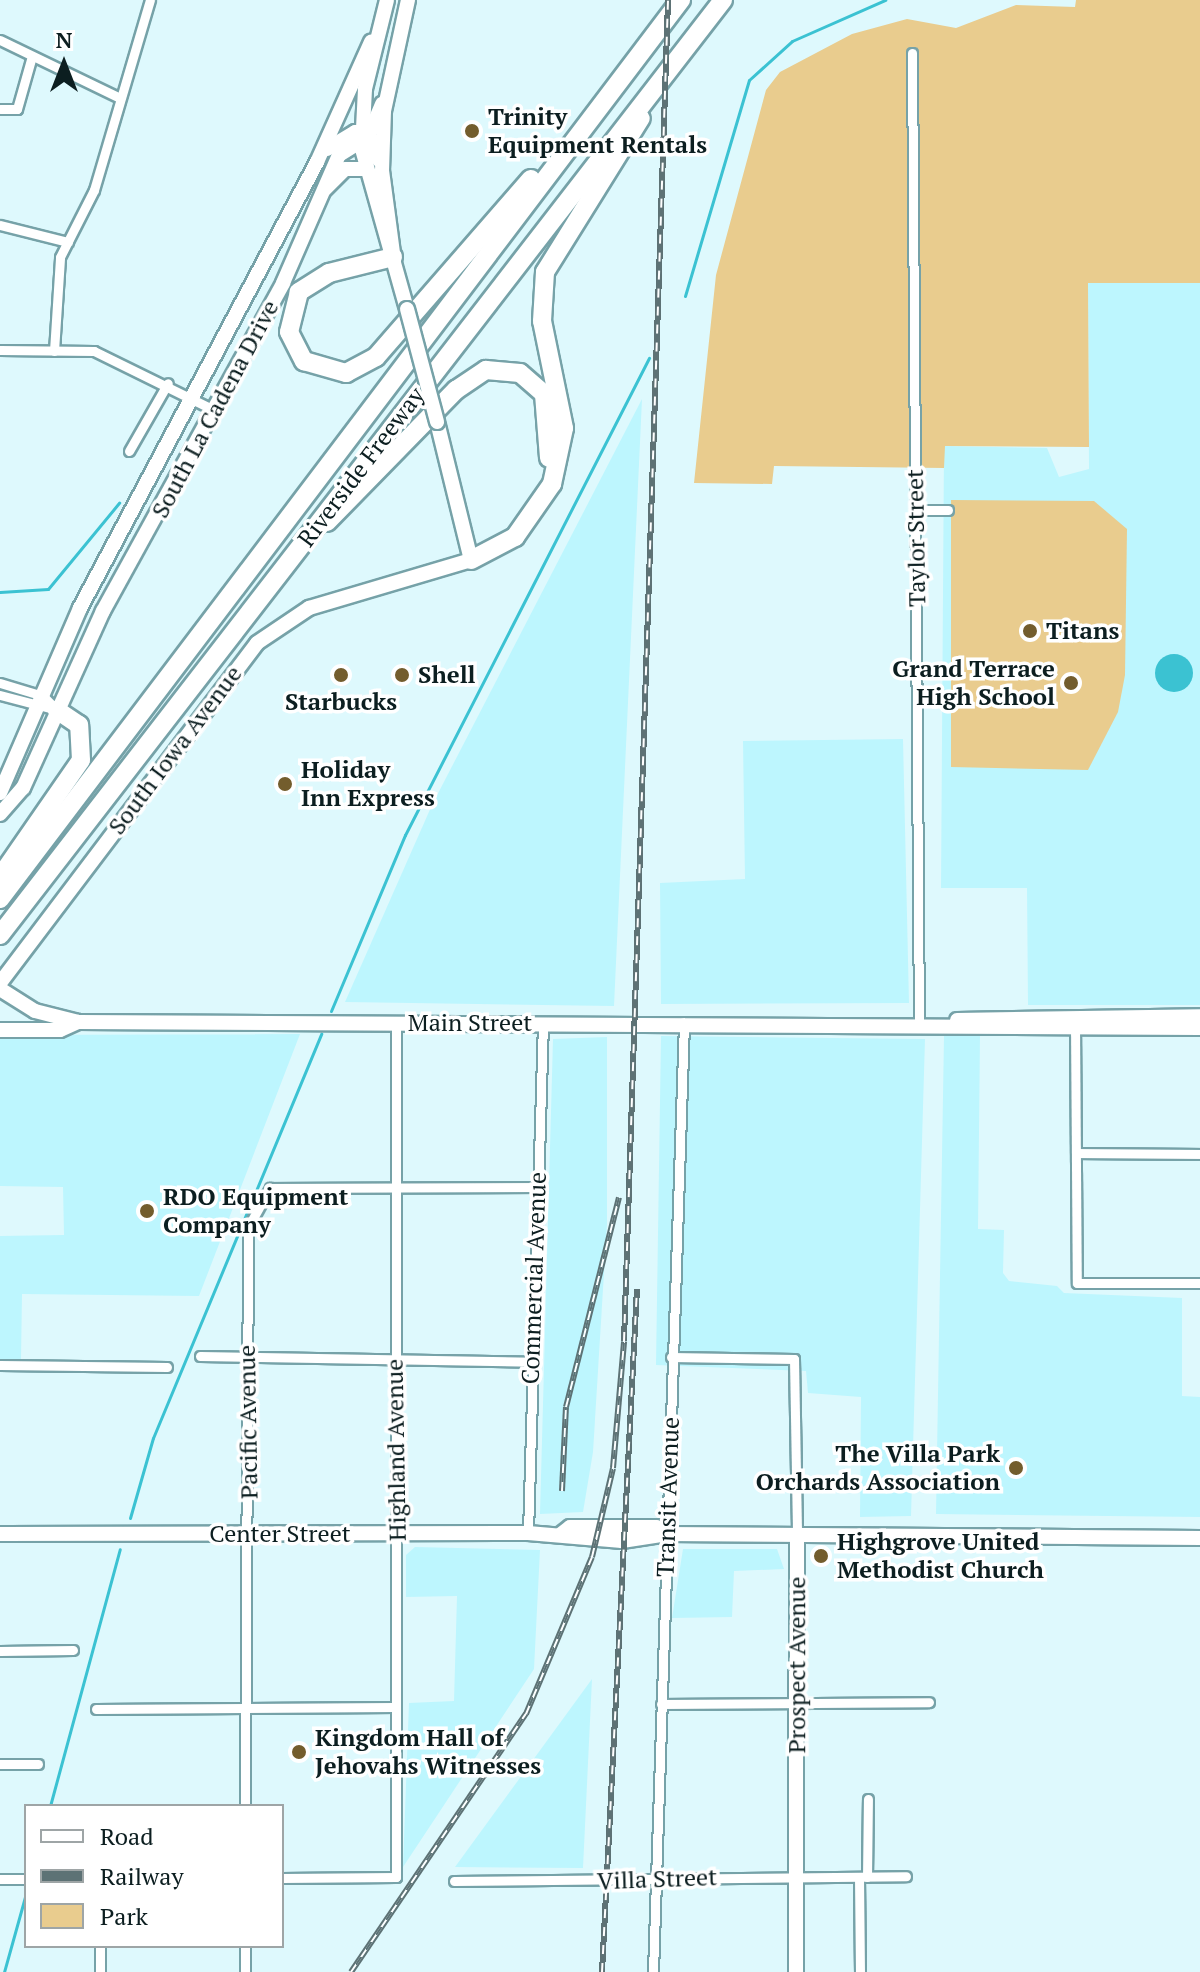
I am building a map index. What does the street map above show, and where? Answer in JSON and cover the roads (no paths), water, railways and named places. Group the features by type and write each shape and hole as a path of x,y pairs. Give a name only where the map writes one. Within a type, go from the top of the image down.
{"highway":[{"name":"Riverside Freeway","path":"0,899 681,0"},
{"name":"Riverside Freeway","path":"0,935 723,0"},
{"path":"471,560 515,537 552,484 564,410 542,321 545,272 670,68"},
{"path":"393,257 329,273 299,292 289,332 304,361 346,373 376,357 575,123 599,109"},
{"path":"312,533 345,509 456,390 486,370 510,370 544,394 551,422 548,466 529,505 471,560"},
{"path":"0,877 81,760 79,725 46,705"}],"main road":[{"path":"387,0 364,137 365,169 393,257 471,560"},
{"name":"South La Cadena Drive","path":"0,793 46,705 214,410 344,148 364,137 386,93 408,0"},
{"path":"381,22 400,28"},
{"name":"South La Cadena Drive","path":"0,814 23,788 46,705 80,608 194,400 317,162 381,22"},
{"path":"386,93 382,171 393,257"},
{"path":"317,162 341,135 364,137"},
{"path":"364,137 382,171"},
{"path":"325,189 345,169 365,169"},
{"name":"South Iowa Avenue","path":"0,983 257,643 309,608 471,560"},
{"name":"Main Street","path":"0,989 35,1011 78,1022 948,1023 1200,1016"},
{"name":"Main Street","path":"1075,1021 1200,1028"},
{"path":"0,1030 60,1030 78,1022"},
{"name":"Center Street","path":"0,1534 561,1534 583,1527 656,1527 667,1534 1200,1538"},
{"name":"Prospect Avenue","path":"796,1972 797,1534"}],"street":[{"path":"54,351 56,273 94,190 150,0"},
{"path":"0,40 120,98"},
{"name":"Taylor Street","path":"912,53 919,1023"},
{"path":"0,109 17,109 32,56"},
{"path":"0,225 68,242"},
{"path":"0,350 94,351 168,383 214,410"},
{"path":"129,451 168,383"},
{"path":"917,510 948,510"},
{"path":"0,683 46,705"},
{"path":"0,695 46,705"},
{"path":"1075,1021 1077,1283 1200,1283"},
{"name":"Highland Avenue","path":"284,1878 396,1877 396,1022"},
{"name":"Commercial Avenue","path":"528,1533 543,1023"},
{"name":"Transit Avenue","path":"653,1972 684,1023"},
{"path":"1076,1153 1200,1154"},
{"path":"394,1188 537,1187"},
{"name":"Pacific Avenue","path":"245,1804 249,1534 246,1357 248,1227 270,1188 394,1188"},
{"path":"200,1356 532,1362"},
{"name":"Prospect Avenue","path":"671,1357 794,1359 797,1534"},
{"path":"0,1365 167,1367"},
{"path":"0,1651 73,1650"},
{"path":"661,1704 929,1702"},
{"path":"96,1709 395,1707"},
{"path":"0,1764 38,1764"},
{"path":"860,1972 868,1799"},
{"name":"Villa Street","path":"454,1881 906,1876"},
{"path":"0,1879 24,1879"},
{"path":"100,1948 100,1972"},
{"path":"245,1948 245,1972"}],"water":[{"path":"1174,654 1188,659 1193,673 1188,687 1174,692 1160,687 1155,673 1160,659"}],"waterway":[{"path":"685,296 749,80 792,41 885,0"},
{"path":"331,1011 405,835 649,358"},
{"path":"0,592 48,589 119,503"},
{"path":"130,1518 153,1438 321,1034"},
{"path":"51,1804 120,1549"},
{"path":"4,1972 24,1900"}],"railway":[{"path":"351,1972 526,1714 592,1557 613,1468 624,1341 668,0"},
{"path":"562,1491 566,1407 619,1198"},
{"path":"602,1972 637,1289"}],"place":[{"name":"Trinity Equipment Rentals","path":"472,131"},
{"name":"Titans","path":"1030,631"},
{"name":"Starbucks","path":"341,675"},
{"name":"Shell","path":"402,675"},
{"name":"Grand Terrace High School","path":"1071,683"},
{"name":"Holiday Inn Express","path":"285,784"},
{"name":"RDO Equipment Company","path":"147,1211"},
{"name":"The Villa Park Orchards Association","path":"1016,1468"},
{"name":"Highgrove United Methodist Church","path":"821,1556"},
{"name":"Kingdom Hall of Jehovahs Witnesses","path":"299,1752"}]}
